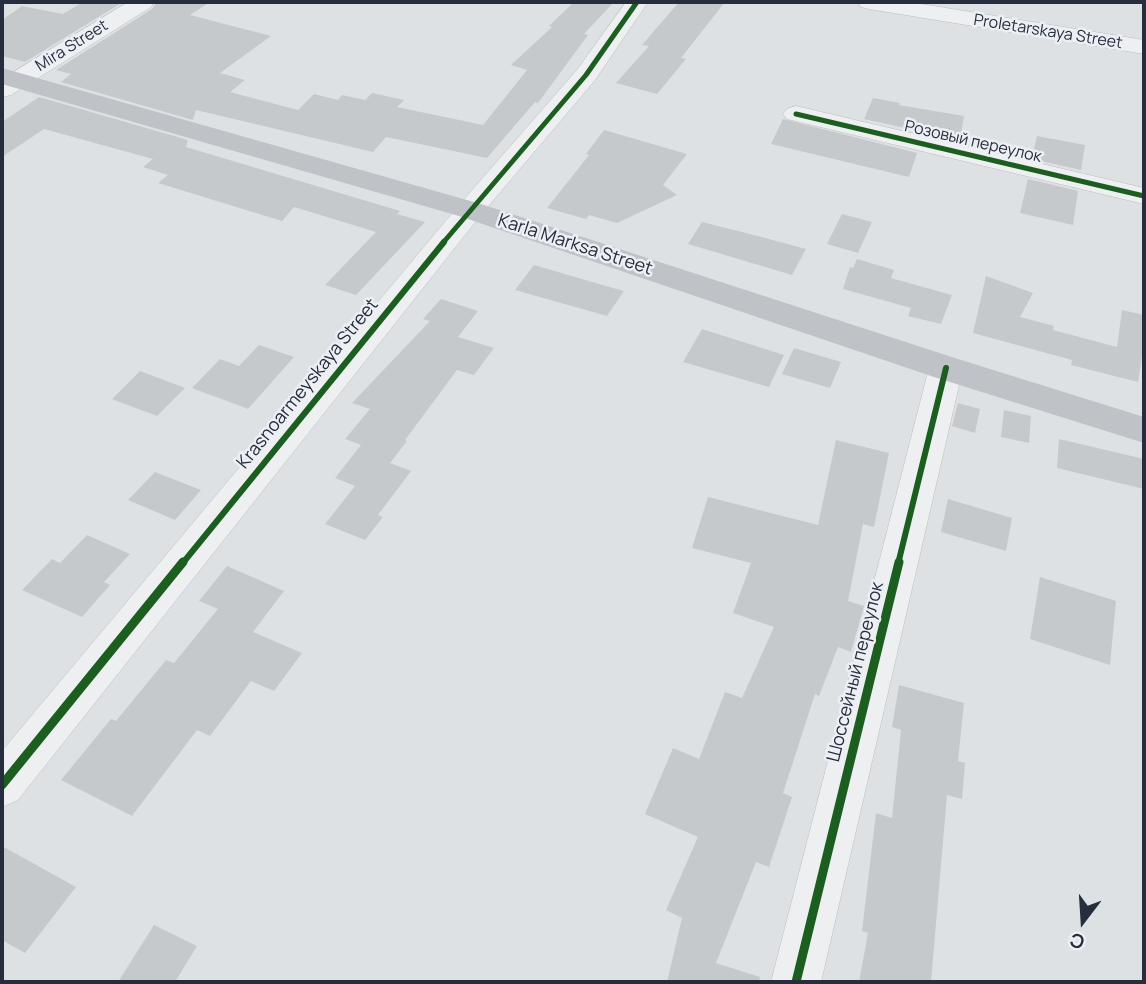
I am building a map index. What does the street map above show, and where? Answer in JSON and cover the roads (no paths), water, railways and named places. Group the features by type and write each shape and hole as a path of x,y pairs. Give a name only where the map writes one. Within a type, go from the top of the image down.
{"main road":[{"name":"Karla Marksa Street","path":"7,82 470,210 946,368 1144,430"}],"street":[{"name":"Mira Street","path":"7,82 142,2"},
{"name":"Krasnoarmeyskaya Street","path":"2,785 470,210 586,75 637,2"},
{"name":"Proletarskaya Street","path":"869,2 1144,47"},
{"name":"Розовый переулок","path":"796,114 1144,196"},
{"name":"Шоссейный переулок","path":"796,982 946,368"}]}
